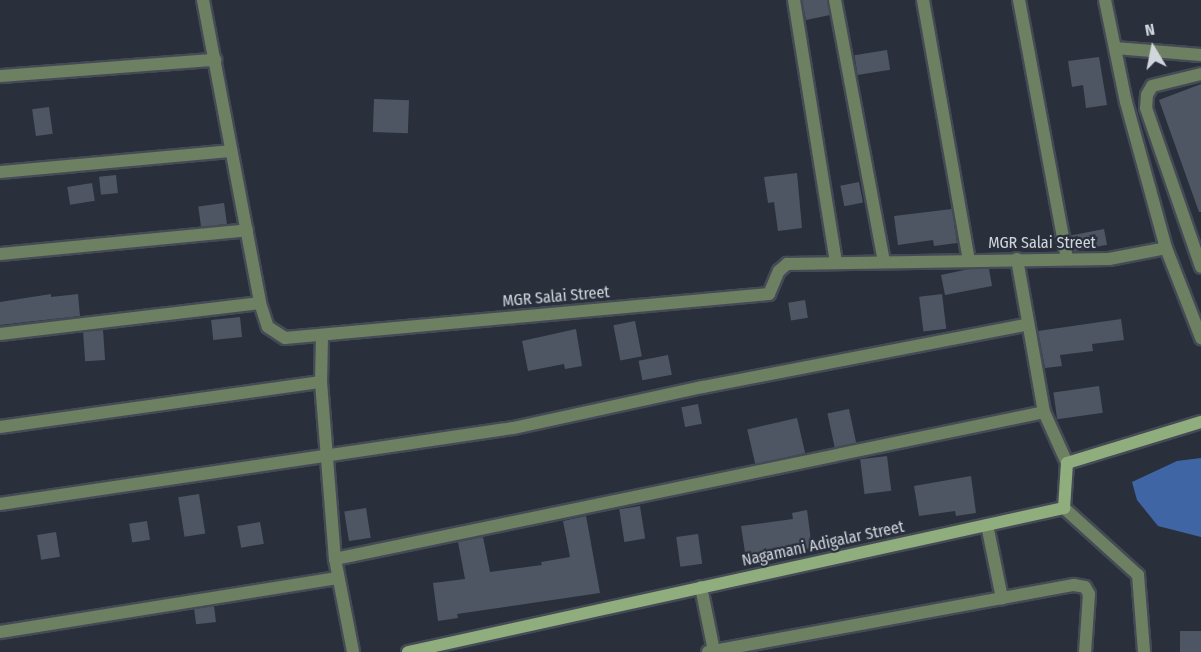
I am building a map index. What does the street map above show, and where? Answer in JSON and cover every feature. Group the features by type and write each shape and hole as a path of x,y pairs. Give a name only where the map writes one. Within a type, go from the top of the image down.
{"street":[{"name":"MGR Salai Street","path":"203,0 229,151 247,230 260,303 268,327 274,334 298,339 768,294 778,271 787,264 836,261 1109,259 1166,248"},
{"path":"794,0 836,261"},
{"path":"835,0 884,261"},
{"path":"923,0 969,260"},
{"path":"1019,0 1067,259"},
{"path":"1105,0 1166,248 1201,338"},
{"path":"1115,48 1201,55"},
{"path":"0,76 215,60"},
{"path":"1201,74 1152,86 1147,95 1146,108 1201,267"},
{"path":"0,172 229,151"},
{"path":"0,254 247,230"},
{"path":"1017,259 1026,325 1044,412 1067,463 1064,508 1138,575 1144,652"},
{"path":"0,334 260,303"},
{"path":"0,504 513,428 703,387 1026,325"},
{"path":"322,336 321,382 329,455 335,559 353,652"},
{"path":"0,427 321,382"},
{"path":"335,559 1044,412"},
{"path":"1067,463 1201,422"},
{"name":"Nagamani Adigalar Street","path":"408,652 1064,508"},
{"path":"987,525 1002,598"},
{"path":"0,632 338,578"},
{"path":"701,587 711,651 1074,585 1085,587 1089,594 1085,652"}],"water":[{"path":"1201,458 1201,537 1158,526 1137,500 1132,482 1177,461"}],"building":[{"path":"802,0 827,0 830,15 806,20"},
{"path":"887,50 890,70 858,75 854,55"},
{"path":"1099,57 1107,105 1086,108 1083,85 1072,87 1068,61"},
{"path":"1201,84 1201,212 1199,212 1159,100"},
{"path":"374,99 409,100 408,133 373,132"},
{"path":"49,107 53,134 36,136 32,109"},
{"path":"797,173 802,228 778,231 774,202 768,203 764,177"},
{"path":"116,175 118,193 101,195 99,177"},
{"path":"859,182 863,203 844,206 840,186"},
{"path":"92,183 95,201 70,205 67,187"},
{"path":"224,203 227,224 201,227 198,207"},
{"path":"952,209 957,243 934,246 933,240 898,245 894,216"},
{"path":"1104,229 1107,245 1074,251 1071,235"},
{"path":"969,269 989,269 992,286 945,295 941,275"},
{"path":"51,294 51,297 78,294 80,316 0,325 0,302"},
{"path":"942,294 946,329 923,332 919,297"},
{"path":"805,300 808,318 791,320 788,303"},
{"path":"240,317 242,337 213,340 211,320"},
{"path":"1121,319 1124,340 1092,344 1093,351 1060,355 1062,366 1045,368 1038,331"},
{"path":"635,321 642,356 620,361 613,325"},
{"path":"576,329 582,366 565,369 564,364 528,371 522,341"},
{"path":"103,330 105,360 85,361 83,331"},
{"path":"668,355 672,375 642,380 639,361"},
{"path":"1099,386 1103,413 1057,419 1053,392"},
{"path":"698,404 702,424 685,427 681,407"},
{"path":"849,409 856,443 835,448 827,414"},
{"path":"797,418 805,453 755,465 747,429"},
{"path":"887,456 891,491 864,494 860,459"},
{"path":"971,476 976,513 956,516 955,511 919,516 914,486"},
{"path":"199,494 205,534 185,537 178,497"},
{"path":"640,506 645,539 624,542 619,509"},
{"path":"366,508 371,538 349,541 344,511"},
{"path":"807,510 812,548 746,559 741,526 793,519 792,513"},
{"path":"586,516 600,593 457,614 458,618 438,621 433,583 465,579 458,542 483,537 490,572 542,565 541,562 570,557 563,521"},
{"path":"147,521 150,540 132,543 129,524"},
{"path":"260,522 264,544 241,548 237,526"},
{"path":"56,532 60,557 41,560 37,535"},
{"path":"698,534 702,564 680,567 676,537"},
{"path":"214,606 216,622 196,624 194,608"},
{"path":"1180,631 1201,631 1201,652 1180,652"}]}
